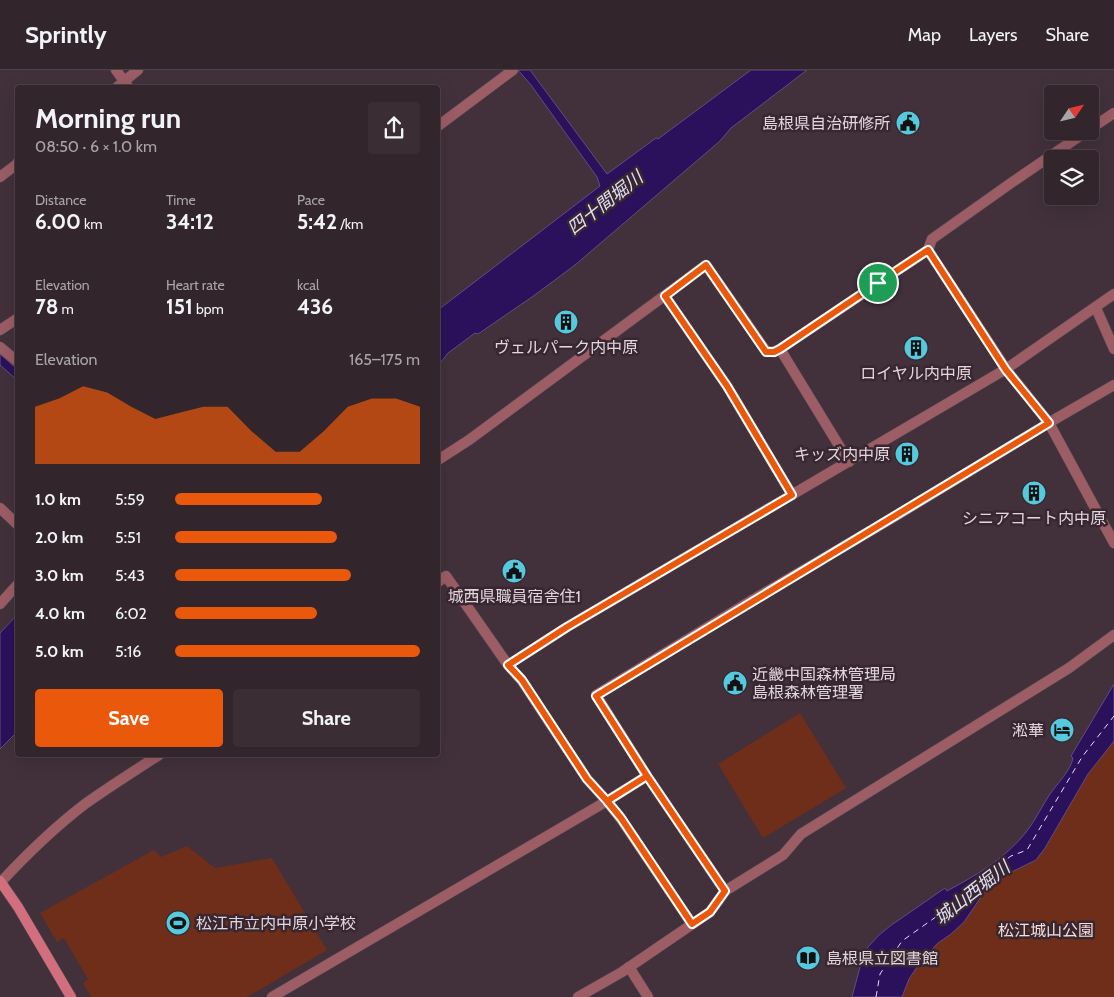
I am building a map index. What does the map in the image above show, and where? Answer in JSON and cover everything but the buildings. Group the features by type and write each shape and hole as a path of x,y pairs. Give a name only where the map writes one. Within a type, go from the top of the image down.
{"main road":[{"path":"0,882 18,907 71,997"}],"street":[{"path":"116,70 123,85 138,70"},
{"path":"440,125 513,70"},
{"path":"1099,123 1114,113"},
{"path":"440,459 469,440 706,265 766,352 774,352 780,349 928,250 932,239 1074,140"},
{"path":"0,177 15,166"},
{"path":"928,250 1006,370 1049,423 1114,543"},
{"path":"508,665 567,627 1006,370 1114,294"},
{"path":"665,296 727,386 792,495"},
{"path":"1096,308 1114,349"},
{"path":"0,330 15,320"},
{"path":"0,347 15,360"},
{"path":"780,349 849,462"},
{"path":"725,891 647,776 596,696 1114,385"},
{"path":"0,508 15,522"},
{"path":"440,580 446,576 508,665 522,680 587,779 621,818 692,924"},
{"path":"0,604 15,587"},
{"path":"578,997 629,967 710,912 725,891 783,855 801,834 1069,668 1114,635"},
{"path":"0,882 71,816 98,795 156,757"},
{"path":"272,997 647,776"},
{"path":"629,967 648,997"}],"green space":[{"path":"800,713 846,788 763,838 718,764"},
{"name":"松江城山公園","path":"1114,741 1114,997 902,997 908,979 921,961 938,943 964,922 995,880 1028,864 1045,848 1088,774"},
{"name":"松江市立内中原小学校","path":"187,846 215,868 272,858 327,950 247,997 91,997 83,983 88,979 64,938 57,942 40,913 154,850 161,857"}],"water":[{"name":"四十間堀川","path":"518,70 530,70 607,174 751,70 807,70 731,128 720,141 575,265 478,334 475,333 448,353 440,363 440,308 600,186 597,177 531,85"},
{"path":"0,354 15,367 15,378 0,365"},
{"path":"15,617 15,734 0,749 0,633"},
{"name":"城山西堀川","path":"1114,684 1114,741 1088,774 1036,860 995,880 964,922 938,943 921,961 909,979 902,997 852,997 863,956 879,935 945,888 947,891 990,865 1019,841 1070,767 1073,758 1071,756"}],"ferry route":[{"path":"876,997 880,974 902,941 978,887 992,870 1011,856 1027,850 1082,757 1114,716"}],"place":[{"name":"島根県自治研修所","path":"908,123"},
{"name":"ヴェルパーク内中原","path":"566,322"},
{"name":"ロイヤル内中原","path":"916,348"},
{"name":"キッズ内中原","path":"907,454"},
{"name":"シニアコート内中原","path":"1034,493"},
{"name":"城西県職員宿舎住1","path":"514,571"},
{"name":"近畿中国森林管理局 島根森林管理署","path":"735,683"},
{"name":"淞華","path":"1062,730"},
{"name":"松江市立内中原小学校","path":"178,923"},
{"name":"島根県立図書館","path":"808,958"}],"route":[{"path":"878,283 774,352 766,352 706,265 665,296 727,386 792,495 567,627 508,665 522,680 587,779 607,801 647,776 725,891 710,912 692,924 621,818 607,801 647,776 596,696 1049,423 1006,370 928,250 878,283"}]}
